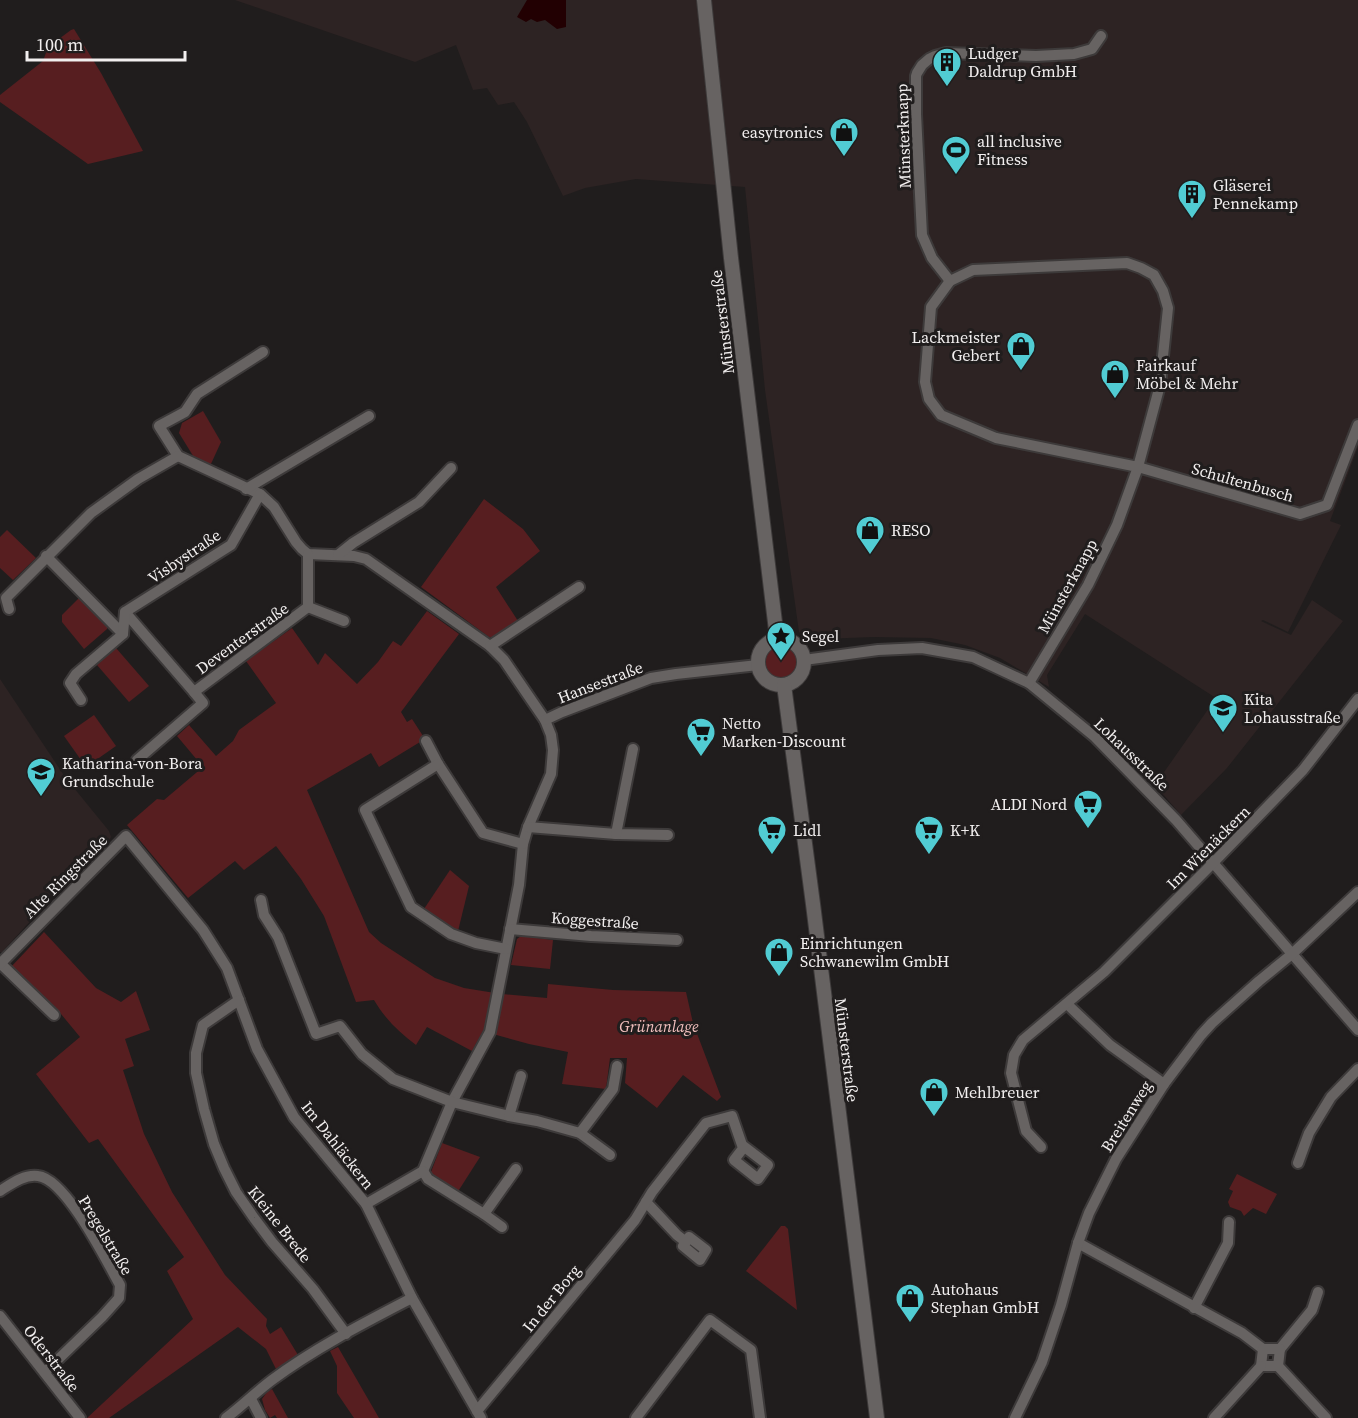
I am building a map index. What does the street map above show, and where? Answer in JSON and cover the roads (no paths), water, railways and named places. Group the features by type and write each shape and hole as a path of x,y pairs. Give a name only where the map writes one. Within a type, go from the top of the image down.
{"main road":[{"name":"Münsterstraße","path":"704,0 731,258 777,639"},
{"path":"777,639 795,644 804,660 804,669 799,677 784,685 775,685 767,680 758,665 763,648 769,642 777,639"},
{"name":"Münsterstraße","path":"784,685 877,1418"}],"street":[{"name":"Münsterknapp","path":"1029,683 1088,585 1117,525 1137,467 1160,385 1168,308 1163,291 1154,275 1127,262 973,270 950,281 932,258 922,235 916,76 925,62 940,54 1036,56 1074,54 1092,49 1101,36"},
{"path":"950,281 931,307 925,382 929,399 941,415 996,438 1137,467"},
{"path":"263,352 197,394 185,412 159,426 178,456 260,494 274,507 296,542 308,554"},
{"path":"246,489 369,416"},
{"name":"Schultenbusch","path":"1137,467 1300,514 1327,505 1358,425"},
{"path":"9,609 6,598 91,513 138,479 178,456"},
{"path":"338,555 353,543 419,502 452,468"},
{"name":"Visbystraße","path":"125,612 231,545 260,494"},
{"name":"Hansestraße","path":"308,554 354,556 366,559 490,646 504,660 545,720 651,678 758,665"},
{"name":"Deventerstraße","path":"308,554 308,608"},
{"path":"46,556 123,634"},
{"path":"490,646 579,587"},
{"name":"Deventerstraße","path":"308,608 344,621"},
{"name":"Deventerstraße","path":"194,692 308,608"},
{"path":"81,700 70,683 76,674 123,634 125,612"},
{"name":"Deventerstraße","path":"125,612 203,703 136,760"},
{"name":"Lohausstraße","path":"804,660 878,650 922,648 973,657 1029,683 1095,737 1176,820 1358,1030"},
{"name":"Im Wienäckern","path":"1041,1147 1026,1131 1011,1072 1014,1055 1023,1040 1104,972 1213,863 1303,770 1358,699"},
{"path":"366,1204 423,1171 452,1102 490,1032 519,885 523,844 551,774 553,761 551,735 545,720"},
{"path":"426,741 438,764 483,833 523,844"},
{"path":"616,834 633,748"},
{"path":"438,764 365,810 411,907 451,934 476,943 506,949"},
{"path":"528,827 616,834 668,835"},
{"name":"Alte Ringstraße","path":"54,1015 0,963 126,836"},
{"name":"Im Dahläckern","path":"126,836 203,930 227,968 257,1049 294,1117 366,1204 412,1298 479,1415"},
{"name":"Breitenweg","path":"1016,1418 1042,1362 1062,1305 1078,1244 1089,1213 1116,1159 1164,1084 1212,1023 1292,954 1358,892"},
{"path":"261,900 264,915 278,936 316,1034 340,1026 362,1054 393,1079 452,1102 580,1133 610,1155"},
{"name":"Koggestraße","path":"510,929 678,940"},
{"name":"Kleine Brede","path":"239,1000 203,1025 196,1053 196,1073 214,1144 236,1192 272,1242 313,1289 345,1334"},
{"path":"1066,1004 1110,1045 1164,1084"},
{"path":"580,1133 613,1089 617,1066"},
{"path":"1298,1163 1309,1133 1331,1097 1358,1069"},
{"path":"509,1116 521,1076"},
{"name":"In der Borg","path":"479,1415 635,1220 651,1192 706,1123 732,1116 744,1147"},
{"path":"484,1214 516,1169"},
{"path":"423,1171 428,1179 502,1227"},
{"name":"Pregelstraße","path":"0,1191 22,1178 36,1175 49,1178 78,1210 120,1285 118,1298 102,1317 45,1372"},
{"path":"646,1202 686,1242"},
{"path":"1194,1308 1228,1243 1229,1222"},
{"path":"1078,1244 1242,1333 1263,1349 1280,1349"},
{"path":"1278,1366 1280,1349 1312,1310 1318,1292"},
{"path":"226,1418 281,1374 345,1334 412,1298"},
{"name":"Oderstraße","path":"0,1316 80,1418"},
{"path":"636,1418 711,1320 751,1350 760,1418"},
{"path":"1214,1418 1261,1366 1263,1349"},
{"path":"1261,1366 1278,1366 1326,1418"},
{"path":"251,1399 261,1418"}],"place":[{"name":"Ludger Daldrup GmbH","path":"947,88"},
{"name":"easytronics","path":"844,158"},
{"name":"all inclusive Fitness","path":"956,176"},
{"name":"Gläserei Pennekamp","path":"1192,220"},
{"name":"Lackmeister Gebert","path":"1021,372"},
{"name":"Fairkauf Möbel & Mehr","path":"1115,400"},
{"name":"RESO","path":"870,556"},
{"name":"Segel","path":"781,662"},
{"name":"Kita Lohausstraße","path":"1223,734"},
{"name":"Netto Marken-Discount","path":"701,758"},
{"name":"Katharina-von-Bora Grundschule","path":"41,798"},
{"name":"ALDI Nord","path":"1088,830"},
{"name":"Lidl","path":"772,856"},
{"name":"K+K","path":"929,856"},
{"name":"Einrichtungen Schwanewilm GmbH","path":"779,978"},
{"name":"Mehlbreuer","path":"934,1118"},
{"name":"Autohaus Stephan GmbH","path":"910,1324"}],"park label":[{"name":"Grünanlage","path":"659,1026"}]}
